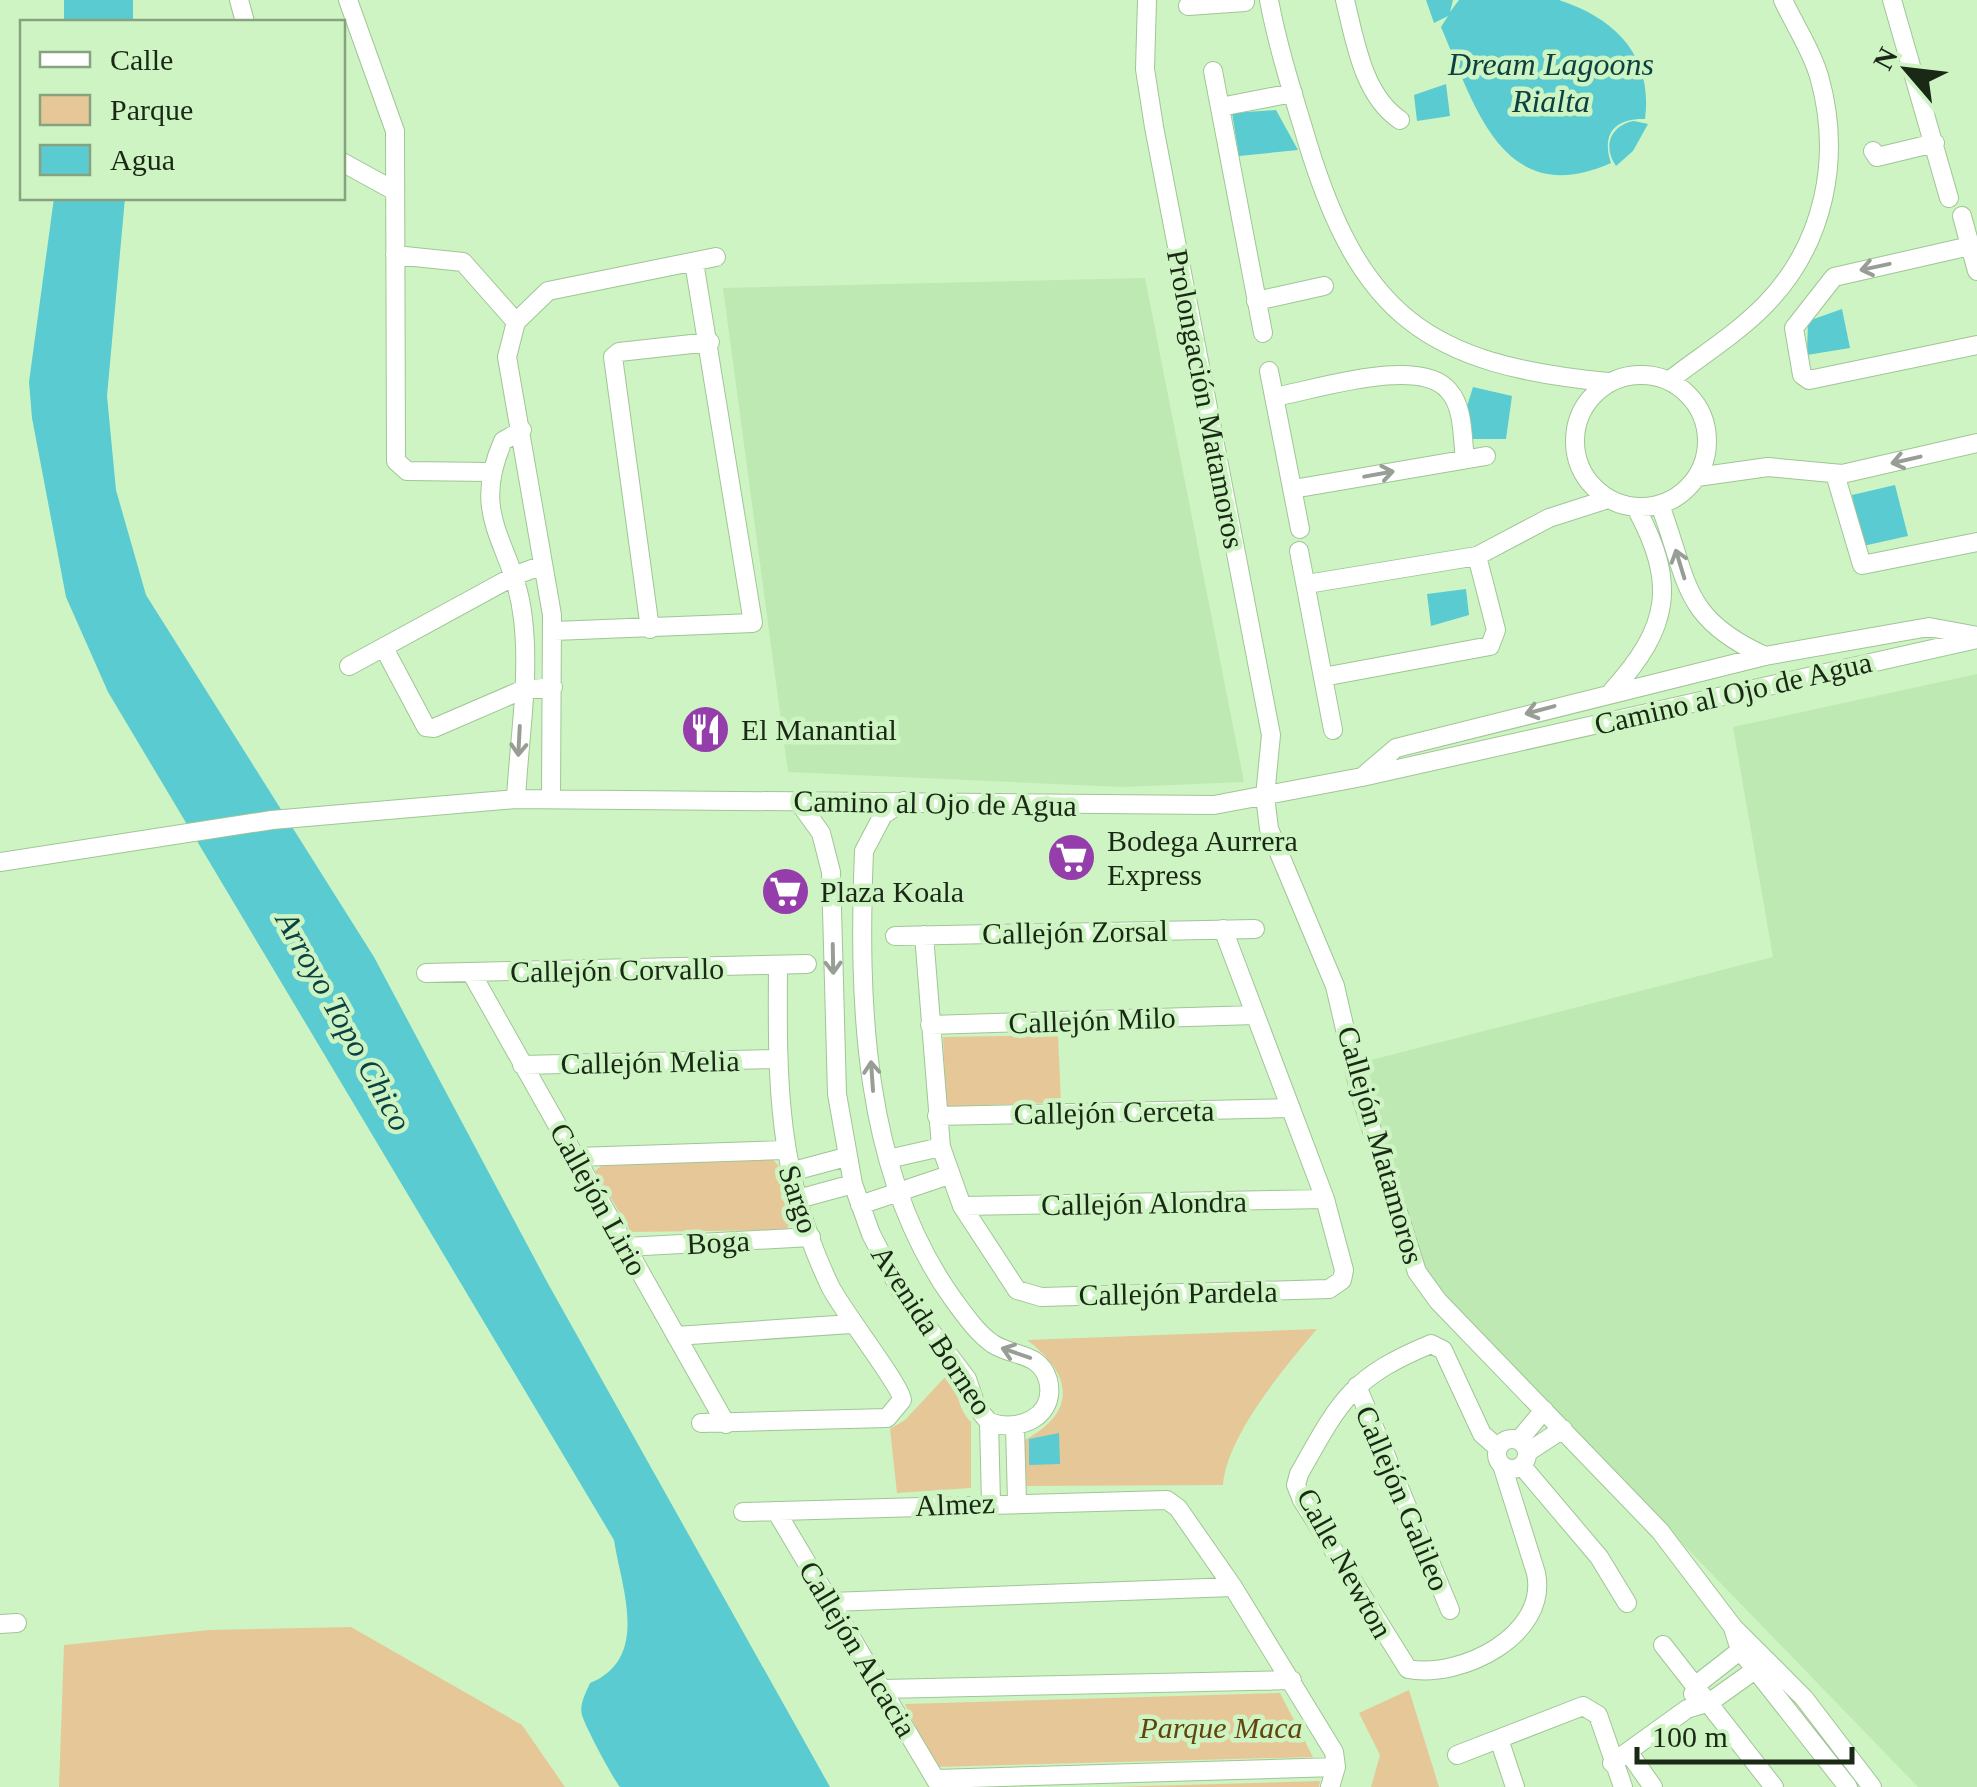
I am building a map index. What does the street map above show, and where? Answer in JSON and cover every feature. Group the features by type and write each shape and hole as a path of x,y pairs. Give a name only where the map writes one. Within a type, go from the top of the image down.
{"street":[{"path":"348,0 392,118 396,460 407,471 492,472"},
{"name":"Prolongación Matamoros","path":"1147,0 1145,69 1152,114 1271,735 1265,796"},
{"path":"1269,0 1320,182 1354,262 1394,308 1445,345 1498,367 1608,382"},
{"path":"1345,0 1366,76 1379,102 1400,120"},
{"path":"1670,380 1744,324 1780,288 1815,228 1828,167 1827,118 1818,74 1783,0"},
{"path":"1892,0 1950,198"},
{"path":"1188,6 1245,2"},
{"path":"1213,72 1262,333"},
{"path":"1220,107 1293,93"},
{"path":"1872,151 1877,157 1935,143"},
{"path":"345,164 393,190"},
{"path":"1962,216 1977,271"},
{"path":"1970,246 1834,277 1794,328 1807,379 1977,345"},
{"path":"395,255 463,262 516,322"},
{"path":"550,798 554,631 507,357 516,322 548,292 716,257"},
{"path":"554,631 749,626 754,618 694,262"},
{"path":"1256,301 1324,286"},
{"path":"1780,288 1806,310"},
{"path":"650,629 613,358 619,352 710,342"},
{"path":"1428,376 1445,345"},
{"path":"1268,371 1300,529"},
{"path":"1274,398 1403,373 1428,376 1450,392 1457,406 1464,459"},
{"path":"1628,374 1670,380 1689,393 1705,422 1706,456 1697,477 1681,494 1660,505 1636,508 1608,499 1581,470 1575,431 1581,412 1608,382 1628,374"},
{"path":"516,798 524,636 516,575 487,506 492,472 503,441 522,430"},
{"path":"1697,477 1768,467 1835,474 1977,443"},
{"path":"1293,489 1486,456"},
{"path":"1835,474 1862,566 1977,542"},
{"path":"1306,584 1477,556 1549,518 1608,499"},
{"path":"1660,505 1697,610 1729,638 1765,656"},
{"path":"1612,692 1645,651 1662,613 1659,560 1636,508"},
{"path":"1299,551 1333,730"},
{"path":"1324,678 1490,646 1496,630 1477,556"},
{"path":"349,666 516,575 543,565"},
{"path":"1662,613 1697,610"},
{"path":"1362,777 1396,748 1765,656 1928,627 1977,637"},
{"name":"Camino al Ojo de Agua","path":"0,862 190,830 516,798 904,800 1172,807 1265,796 1362,777 1977,637"},
{"path":"384,648 426,727 434,728 522,690 553,687"},
{"name":"Callejón Matamoros","path":"1265,796 1280,858 1335,986 1358,1090 1409,1256 1438,1302 1660,1531 1746,1646 1872,1787"},
{"name":"Avenida Borneo","path":"798,801 821,833 831,872 836,1094 846,1157 860,1205 901,1292 967,1379 977,1408 989,1422 1015,1426 1042,1412 1049,1394 1046,1374 1035,1360 988,1341 926,1257 899,1194 874,1101 863,872 868,838 884,815 904,800"},
{"path":"831,872 863,872"},
{"name":"Callejón Pardela","path":"924,935 941,1147 962,1206 1010,1285 1041,1297 1329,1289 1342,1280 1344,1270 1325,1200 1223,929"},
{"name":"Callejón Zorsal","path":"895,936 1255,929"},
{"name":"Callejón Corvallo","path":"426,973 807,964"},
{"name":"Sargo","path":"726,1424 886,1418 900,1406 902,1390 851,1324 810,1238 783,1150 778,966"},
{"name":"Callejón Lirio","path":"472,974 726,1424"},
{"name":"Callejón Milo","path":"930,1025 1256,1015"},
{"name":"Callejón Melia","path":"522,1065 778,1059"},
{"name":"Callejón Cerceta","path":"936,1116 1291,1108"},
{"path":"888,1160 941,1147"},
{"path":"576,1157 783,1150"},
{"path":"790,1172 846,1157"},
{"path":"860,1205 949,1176"},
{"path":"798,1199 853,1184"},
{"name":"Callejón Alondra","path":"962,1206 1325,1200"},
{"name":"Boga","path":"626,1247 810,1238"},
{"path":"676,1336 851,1324"},
{"name":"Calle Newton","path":"1435,1344 1443,1350 1482,1434 1500,1457 1538,1582 1534,1613 1511,1638 1475,1658 1408,1668 1296,1485 1335,1410 1356,1386 1385,1363 1435,1344"},
{"name":"Callejón Galileo","path":"1356,1386 1450,1610"},
{"path":"1544,1410 1523,1452 1512,1469 1500,1457 1506,1439 1523,1452 1600,1557 1627,1602"},
{"path":"989,1422 991,1502"},
{"path":"701,1424 726,1424"},
{"path":"1015,1426 1017,1502"},
{"path":"1523,1452 1563,1428"},
{"name":"Almez","path":"743,1512 1168,1500 1178,1508 1233,1587"},
{"name":"Callejón Alcacia","path":"776,1511 938,1783"},
{"path":"831,1602 1233,1587 1334,1752 1336,1767 1330,1787"},
{"path":"1663,1644 1774,1787"},
{"path":"1688,1709 1696,1685 1746,1646"},
{"path":"1621,1758 1688,1709 1710,1702 1762,1665"},
{"name":"Callejón Matamoros","path":"1762,1665 1848,1787"},
{"path":"883,1689 1292,1680"},
{"path":"1457,1755 1583,1706 1598,1715 1621,1758 1653,1787"},
{"path":"1498,1738 1515,1787"},
{"path":"1621,1758 1623,1787"},
{"path":"938,1783 1336,1767"}],"shaded area":[{"path":"1145,278 1244,782 1122,787 788,772 723,288"},
{"path":"1977,674 1977,1787 1918,1787 1410,1262 1367,1061 1773,957 1733,727"}],"green space":[{"path":"1058,1035 1061,1102 946,1107 943,1037"},
{"path":"772,1158 784,1173 781,1198 795,1215 786,1230 631,1232 595,1171 605,1163"},
{"path":"1317,1329 1246,1424 1223,1485 1026,1486 1023,1441 1053,1418 1063,1393 1054,1366 1027,1340"},
{"path":"946,1376 971,1422 971,1488 897,1493 890,1429 905,1420"},
{"path":"351,1627 522,1725 565,1787 59,1787 64,1645 209,1630"},
{"path":"1409,1690 1439,1787 1371,1787 1380,1755 1359,1713"},
{"name":"Parque Maca","path":"1280,1693 1313,1757 934,1767 905,1704"},
{"path":"1320,1781 1319,1787 1111,1787"}],"water":[{"path":"64,0 133,0 133,20 64,20"},
{"name":"Dream Lagoons Rialta","path":"1426,0 1453,0 1450,12 1459,0 1559,0 1580,8 1614,30 1637,59 1646,97 1645,119 1626,121 1613,130 1608,144 1611,163 1574,174 1544,173 1519,162 1498,143 1481,118 1441,27 1448,16 1434,23"},
{"path":"1446,84 1450,116 1417,121 1414,95"},
{"path":"1276,110 1298,150 1239,156 1232,113"},
{"path":"1634,121 1648,124 1633,151 1616,166 1610,151 1611,138 1620,127"},
{"name":"Arroyo Topo Chico","path":"54,200 125,200 107,396 116,490 146,595 374,957 546,1280 830,1787 620,1787 605,1763 581,1711 590,1683 609,1672 626,1639 626,1599 614,1540 108,692 66,597 32,418 29,382"},
{"path":"1842,309 1850,348 1807,355 1808,321"},
{"path":"1473,387 1512,396 1506,439 1473,439 1464,416"},
{"path":"1895,485 1908,536 1863,546 1852,495"},
{"path":"1466,589 1469,615 1431,626 1427,594"},
{"path":"1059,1433 1060,1464 1029,1465 1029,1439"}],"place":[{"name":"El Manantial","path":"706,729"},
{"name":"Bodega Aurrera Express","path":"1072,857"},
{"name":"Plaza Koala","path":"785,891"}]}
